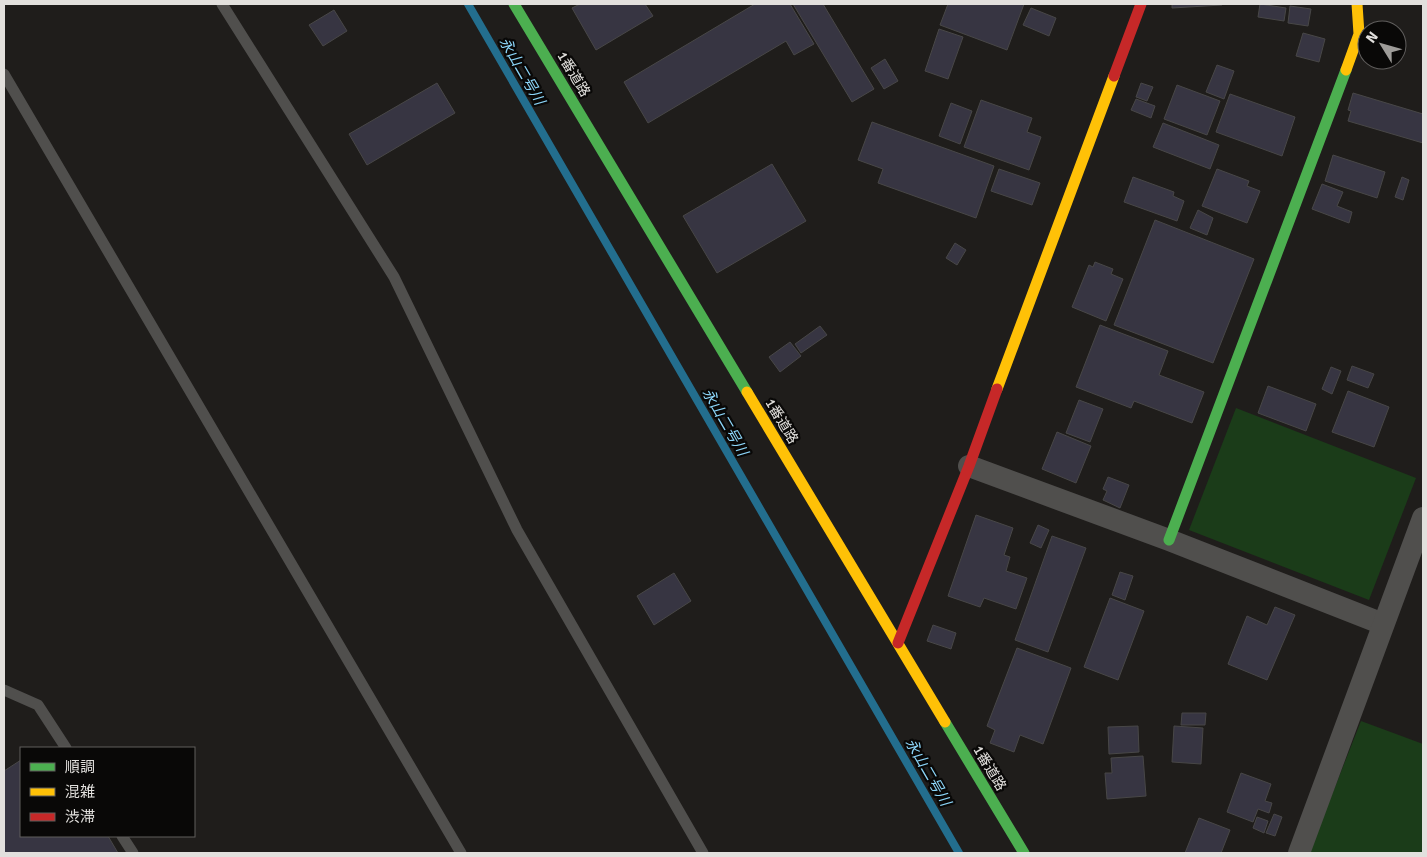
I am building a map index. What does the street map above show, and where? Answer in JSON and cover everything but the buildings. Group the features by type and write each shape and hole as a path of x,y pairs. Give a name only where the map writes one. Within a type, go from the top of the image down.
{"street":[{"name":"1番道路","path":"514,4 1024,853"},
{"path":"898,643 969,466 1141,4"},
{"path":"1168,540 1359,34 1357,4"},
{"path":"969,466 1168,540 1383,624"},
{"path":"1299,853 1423,518"}],"lane":[{"path":"222,4 394,277 517,530 703,853"},
{"path":"4,74 461,853"},
{"path":"4,690 38,705 65,747"},
{"path":"123,837 133,853"}],"green space":[{"path":"1236,408 1416,478 1369,600 1189,530"},
{"path":"1361,721 1423,744 1423,853 1309,853"}],"waterway":[{"name":"永山二号川","path":"468,4 959,853"}],"traffic: fast":[{"path":"514,4 747,392"},
{"path":"1169,540 1346,70"},
{"path":"945,722 1024,853"}],"traffic: slow":[{"path":"1346,70 1359,34 1357,4"},
{"path":"997,389 1114,76"},
{"path":"747,392 945,722"}],"traffic: jam":[{"path":"1114,76 1141,4"},
{"path":"898,643 969,466 997,389"}]}
